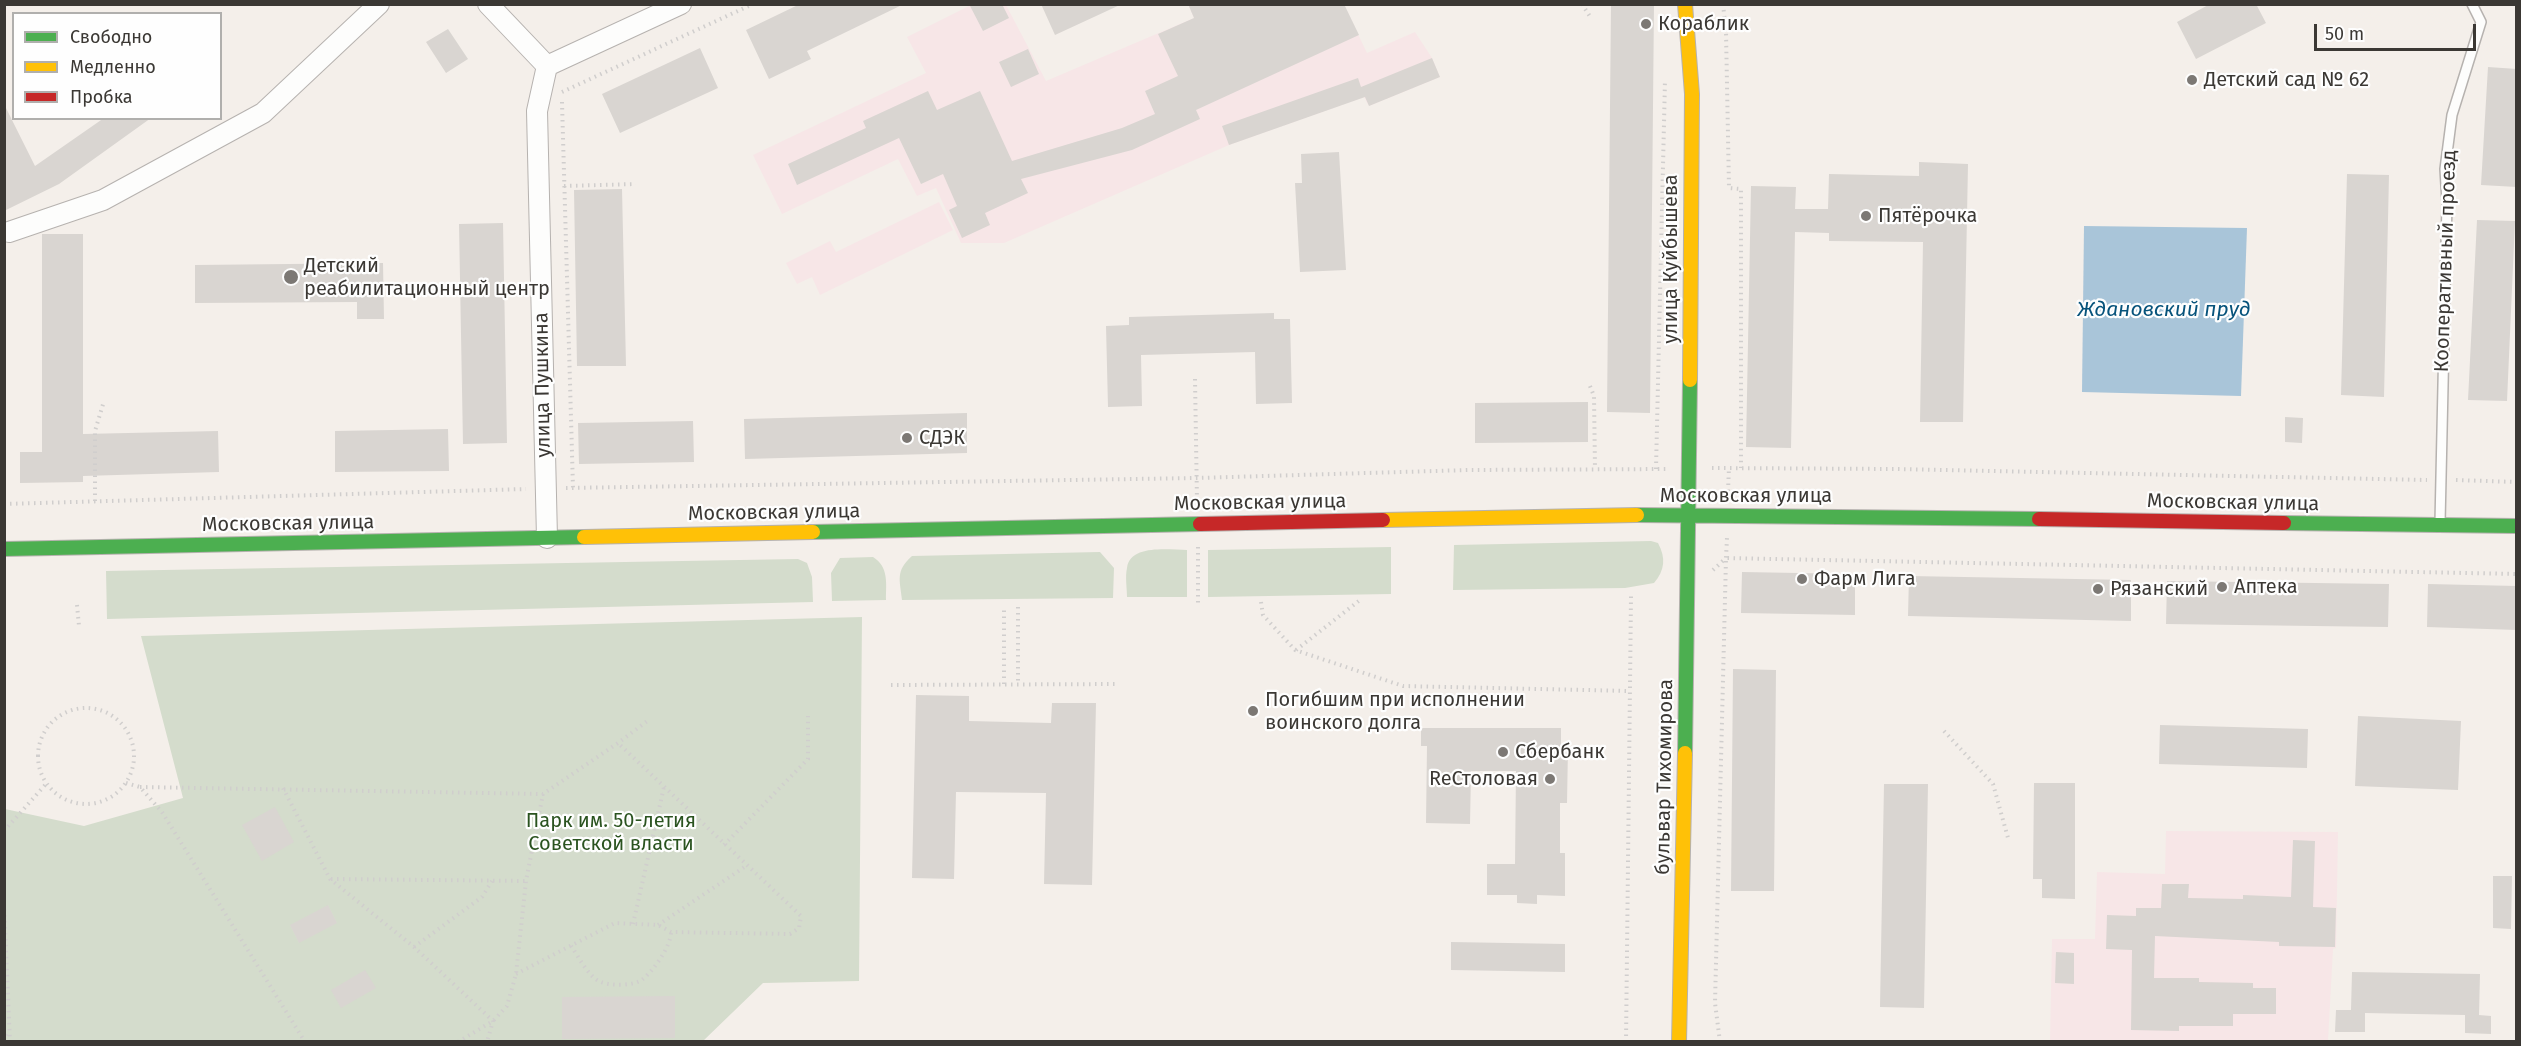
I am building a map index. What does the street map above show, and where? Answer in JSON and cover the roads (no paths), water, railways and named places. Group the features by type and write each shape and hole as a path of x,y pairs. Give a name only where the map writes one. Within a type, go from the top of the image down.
{"main road":[{"name":"улица Куйбышева","path":"1685,4 1692,94 1688,514"},
{"name":"Московская улица","path":"4,549 1688,514 2517,526"},
{"name":"бульвар Тихомирова","path":"1679,1041 1689,604 1688,514"}],"street":[{"path":"9,232 104,200 263,113 380,4"},
{"path":"488,4 547,66 681,4"},
{"name":"улица Пушкина","path":"547,66 537,111 547,538"}],"lane":[{"name":"Кооперативный проезд","path":"2440,525 2447,202 2445,170 2452,115 2481,22 2472,4"}],"water":[{"name":"Ждановский пруд","path":"2084,226 2247,228 2241,396 2082,392"}],"place":[{"name":"Кораблик","path":"1646,24"},
{"name":"Детский сад № 62","path":"2192,80"},
{"name":"Пятёрочка","path":"1866,216"},
{"name":"Детский реабилитационный центр","path":"291,277"},
{"name":"СДЭК","path":"907,438"},
{"name":"Фарм Лига","path":"1802,579"},
{"name":"Аптека","path":"2222,587"},
{"name":"Рязанский","path":"2098,589"},
{"name":"Погибшим при исполнении воинского долга","path":"1253,711"},
{"name":"Сбербанк","path":"1503,752"},
{"name":"ReСтоловая","path":"1550,779"}],"park label":[{"name":"Парк им. 50-летия Советской власти","path":"611,832"}]}
